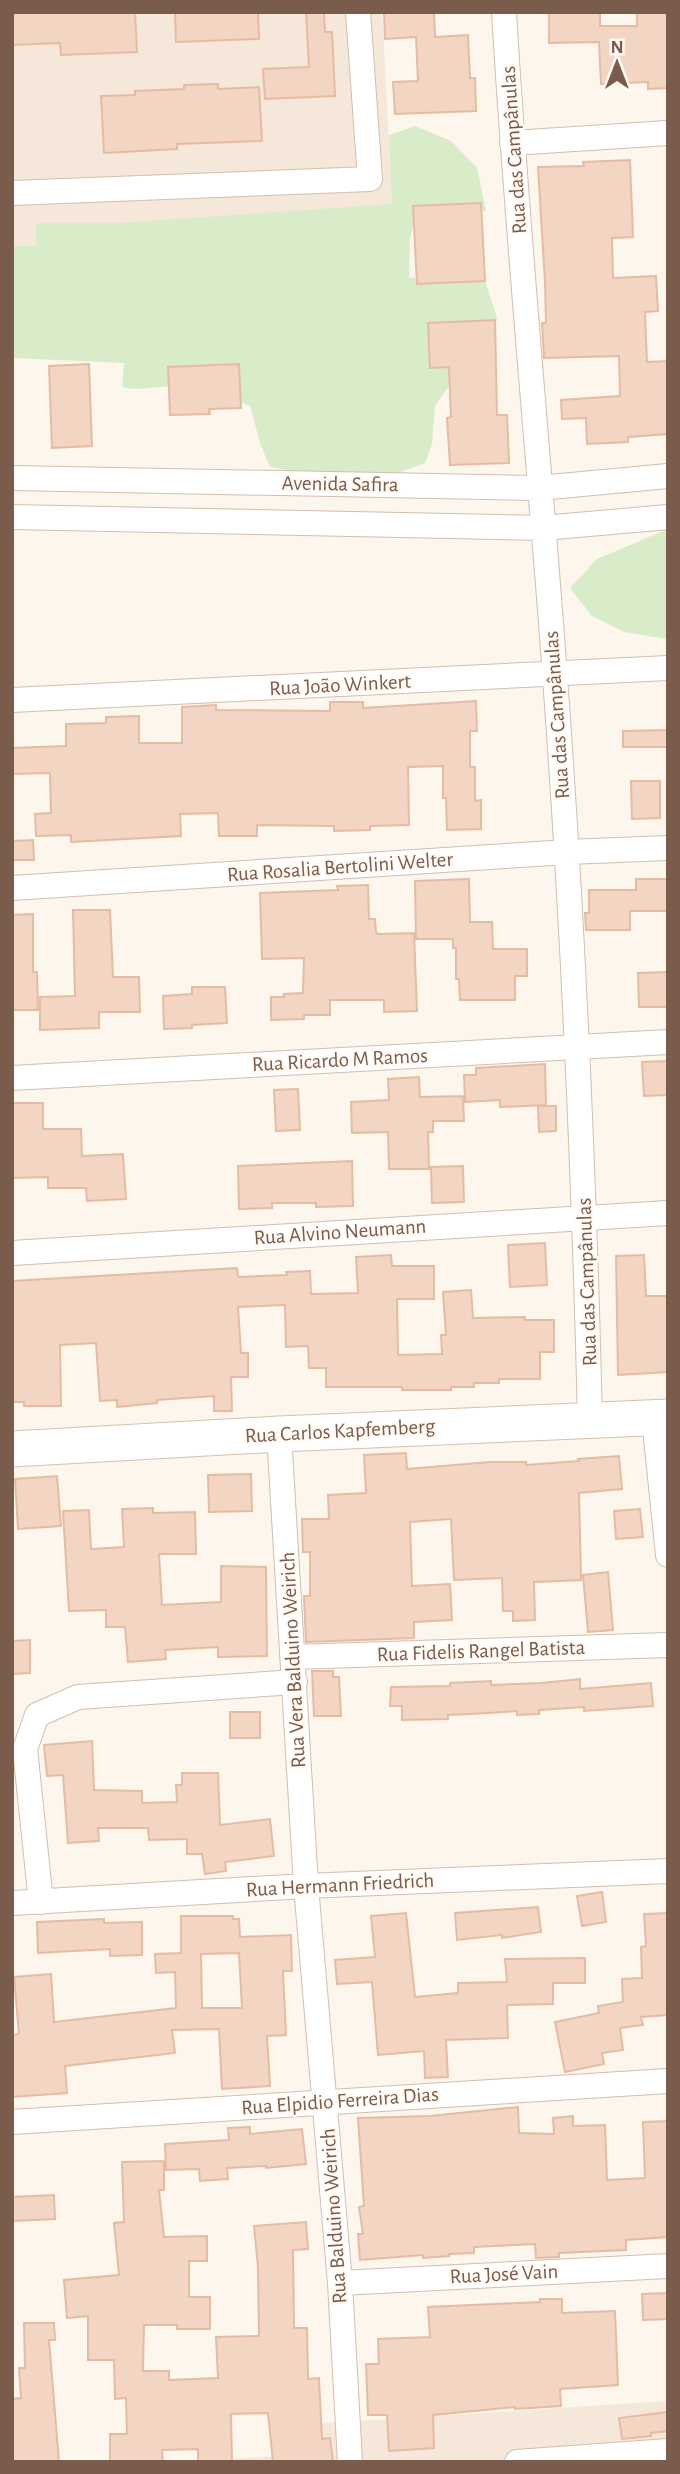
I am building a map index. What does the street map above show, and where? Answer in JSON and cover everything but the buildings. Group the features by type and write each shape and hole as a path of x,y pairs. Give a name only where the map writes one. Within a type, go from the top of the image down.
{"street":[{"path":"12,193 370,180 358,12"},
{"name":"Rua das Campânulas","path":"504,12 567,852 585,1216 590,1420"},
{"path":"512,143 668,133"},
{"name":"Avenida Safira","path":"12,478 539,488 668,476"},
{"name":"Avenida Safira","path":"12,517 543,528 668,516"},
{"name":"Rua João Winkert","path":"12,700 668,668"},
{"name":"Rua Rosalia Bertolini Welter","path":"12,888 567,852 668,848"},
{"name":"Rua Ricardo M Ramos","path":"12,1078 668,1042"},
{"name":"Rua Alvino Neumann","path":"12,1253 668,1213"},
{"path":"661,1417 668,1555"},
{"name":"Rua Carlos Kapfemberg","path":"12,1449 661,1417"},
{"name":"Rua Vera Balduino Weirich","path":"279,1434 306,1886"},
{"name":"Rua Fidelis Rangel Batista","path":"41,1902 25,1749 37,1714 78,1696 294,1670 668,1645"},
{"name":"Rua Hermann Friedrich","path":"12,1903 306,1886 668,1871"},
{"name":"Rua Balduino Weirich","path":"306,1886 340,2283 351,2462"},
{"name":"Rua Elpidio Ferreira Dias","path":"12,2122 668,2081"},
{"name":"Rua José Vain","path":"340,2283 668,2266"},
{"path":"517,2462 668,2451"}],"shaded area":[{"path":"12,12 382,12 401,359 12,358"},
{"path":"668,2401 668,2462 171,2462 285,2456 282,2426"}],"green space":[{"path":"415,126 451,141 477,168 486,211 415,219 410,238 409,277 427,281 485,281 497,317 491,355 457,374 435,406 432,444 425,463 389,476 309,474 270,467 250,406 230,397 193,387 122,387 124,363 12,358 12,246 36,246 36,223 119,223 392,204 389,135"},
{"path":"668,529 668,639 624,632 592,616 570,588 597,559"}]}
